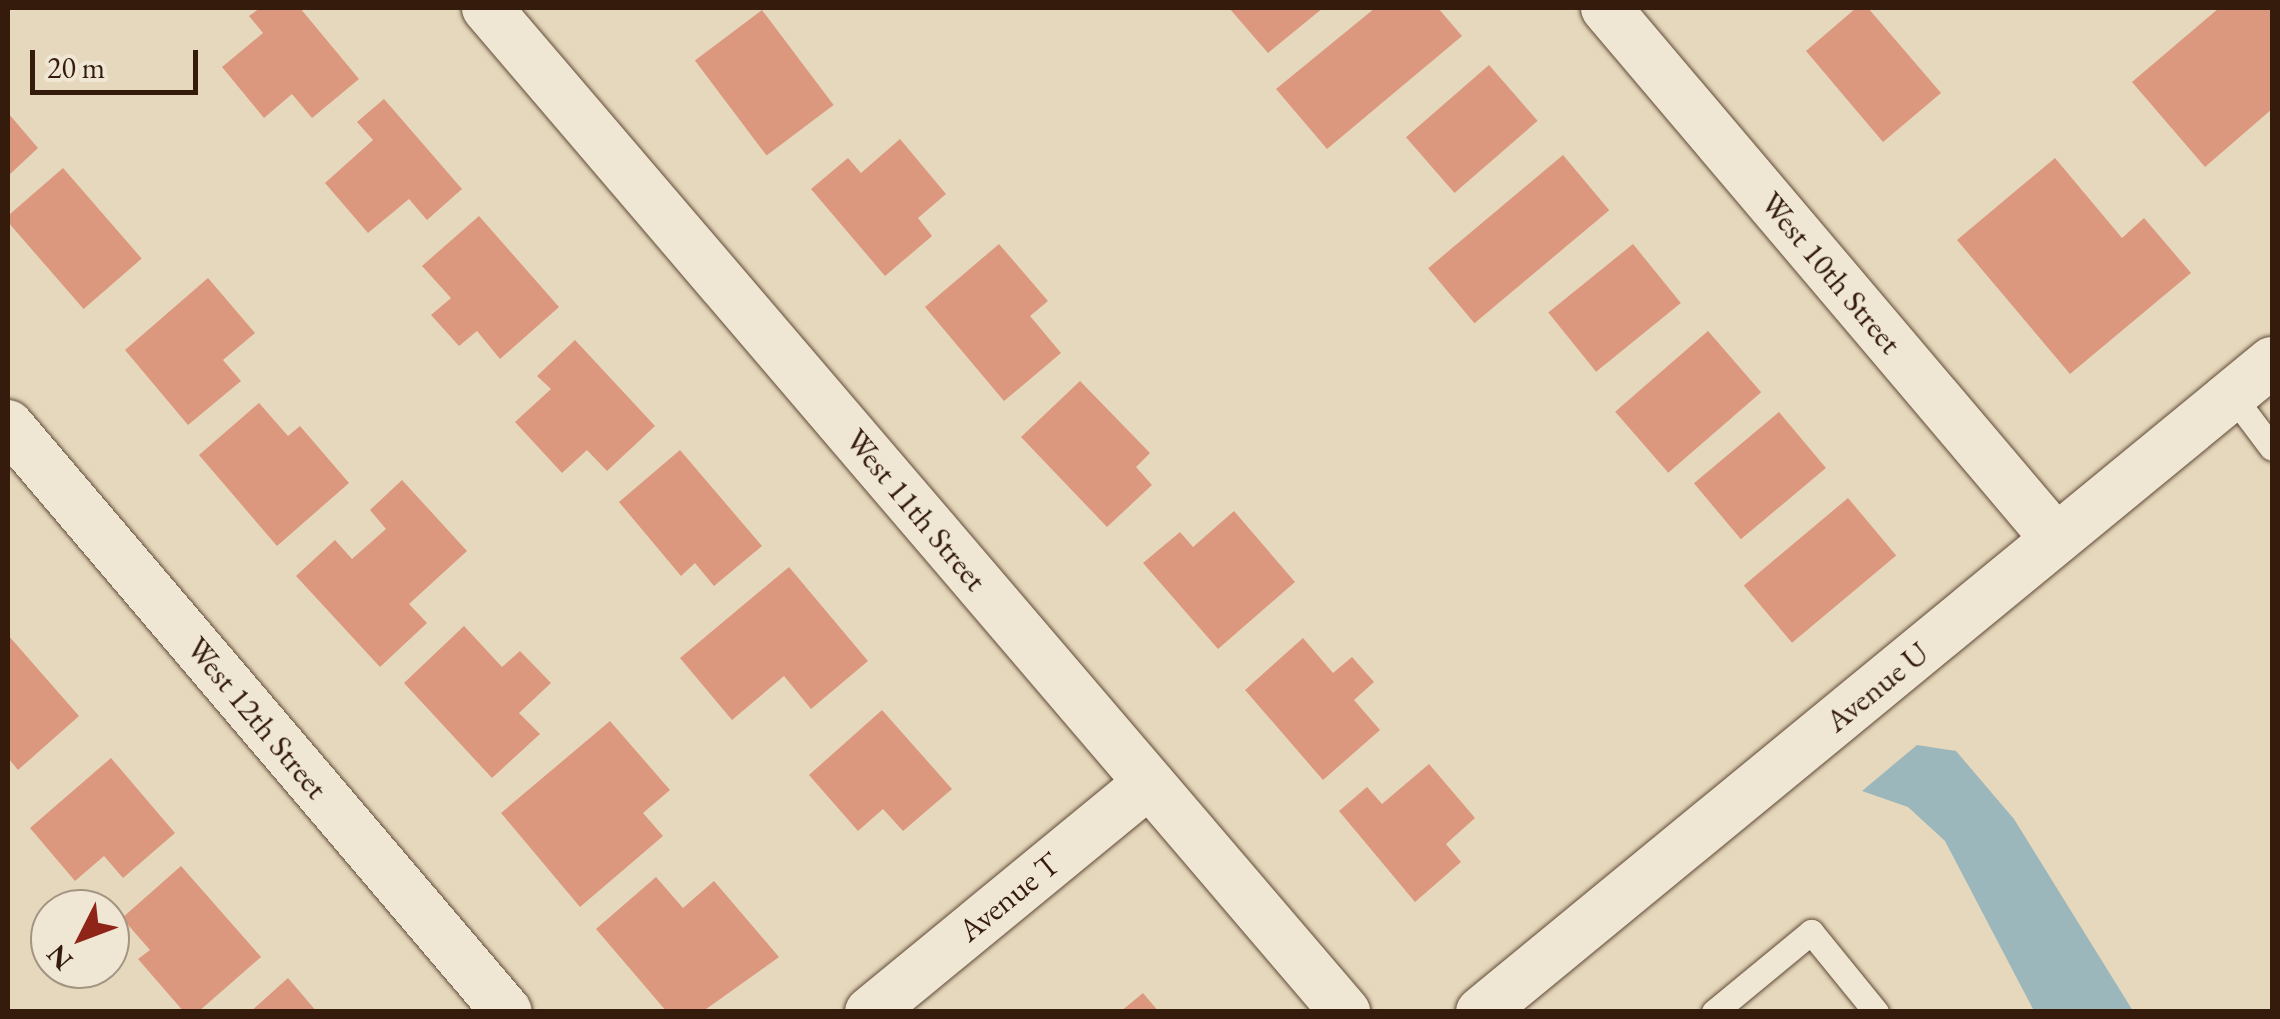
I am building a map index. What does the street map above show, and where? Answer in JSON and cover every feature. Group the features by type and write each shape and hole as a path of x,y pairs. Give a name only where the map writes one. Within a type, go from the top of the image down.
{"street":[{"name":"West 11th Street","path":"487,8 1345,1012"},
{"name":"West 10th Street","path":"1606,8 2056,539"},
{"name":"Avenue U","path":"1481,1012 2272,362"},
{"name":"West 12th Street","path":"8,425 507,1012"},
{"name":"Avenue T","path":"870,1012 1149,783"}],"lane":[{"path":"2232,395 2272,448"},
{"path":"1714,1012 1812,932 1876,1012"}],"water":[{"path":"1917,745 1956,751 2014,819 2133,1011 2034,1011 1945,841 1908,807 1862,791"}],"building":[{"path":"260,8 300,8 359,79 312,118 292,94 264,118 222,67 263,33 249,16"},
{"path":"1229,8 1323,8 1268,53"},
{"path":"1375,8 1438,8 1462,36 1327,149 1276,89"},
{"path":"1856,8 1868,8 1941,93 1883,142 1806,51"},
{"path":"2219,8 2272,8 2272,109 2205,167 2132,82"},
{"path":"762,10 834,105 767,156 695,61"},
{"path":"1489,65 1538,121 1455,193 1406,137"},
{"path":"384,99 462,189 427,220 409,199 368,233 325,183 373,140 357,122"},
{"path":"8,113 38,148 8,176"},
{"path":"900,139 946,194 918,218 932,236 885,276 811,189 848,158 861,173"},
{"path":"1563,155 1609,210 1474,323 1428,268"},
{"path":"2055,158 2122,238 2144,218 2191,273 2070,374 1957,240"},
{"path":"63,168 142,259 84,309 8,222 8,216"},
{"path":"479,216 559,307 500,359 477,331 459,346 431,315 451,298 422,266"},
{"path":"999,244 1048,301 1030,316 1061,353 1004,401 925,307"},
{"path":"1633,244 1681,303 1596,372 1548,313"},
{"path":"208,278 255,333 223,360 241,381 188,425 125,350"},
{"path":"1708,331 1761,392 1668,473 1615,412"},
{"path":"575,340 655,426 607,471 587,450 562,473 515,422 551,389 537,376"},
{"path":"1080,381 1150,453 1136,467 1152,485 1107,527 1021,437"},
{"path":"259,403 288,436 300,426 349,483 277,546 199,455"},
{"path":"1779,412 1826,468 1741,539 1694,483"},
{"path":"680,450 762,546 714,586 695,563 681,576 619,502"},
{"path":"402,480 467,551 409,604 427,623 380,667 296,576 335,540 352,559 386,529 370,510"},
{"path":"1848,498 1896,555 1792,643 1744,585"},
{"path":"1234,511 1295,582 1218,649 1143,563 1180,532 1193,547"},
{"path":"789,567 868,661 811,709 784,676 732,720 680,658"},
{"path":"464,626 502,667 520,651 551,683 519,713 540,734 492,778 404,683"},
{"path":"8,635 79,716 18,770 8,758"},
{"path":"1303,638 1333,673 1352,657 1374,682 1354,700 1380,730 1323,780 1245,690"},
{"path":"882,710 952,789 903,831 883,809 858,831 809,775"},
{"path":"610,721 670,790 643,813 663,836 580,907 501,813"},
{"path":"111,758 175,833 123,878 104,856 75,881 30,828"},
{"path":"1429,764 1475,818 1446,844 1461,862 1415,902 1339,811 1367,787 1382,804"},
{"path":"181,866 261,957 198,1012 184,1012 138,959 150,950 130,927 130,911"},
{"path":"656,877 683,908 714,881 779,957 702,1012 667,1012 596,929"},
{"path":"288,978 317,1012 250,1012"},
{"path":"1143,993 1159,1012 1120,1012"}]}
